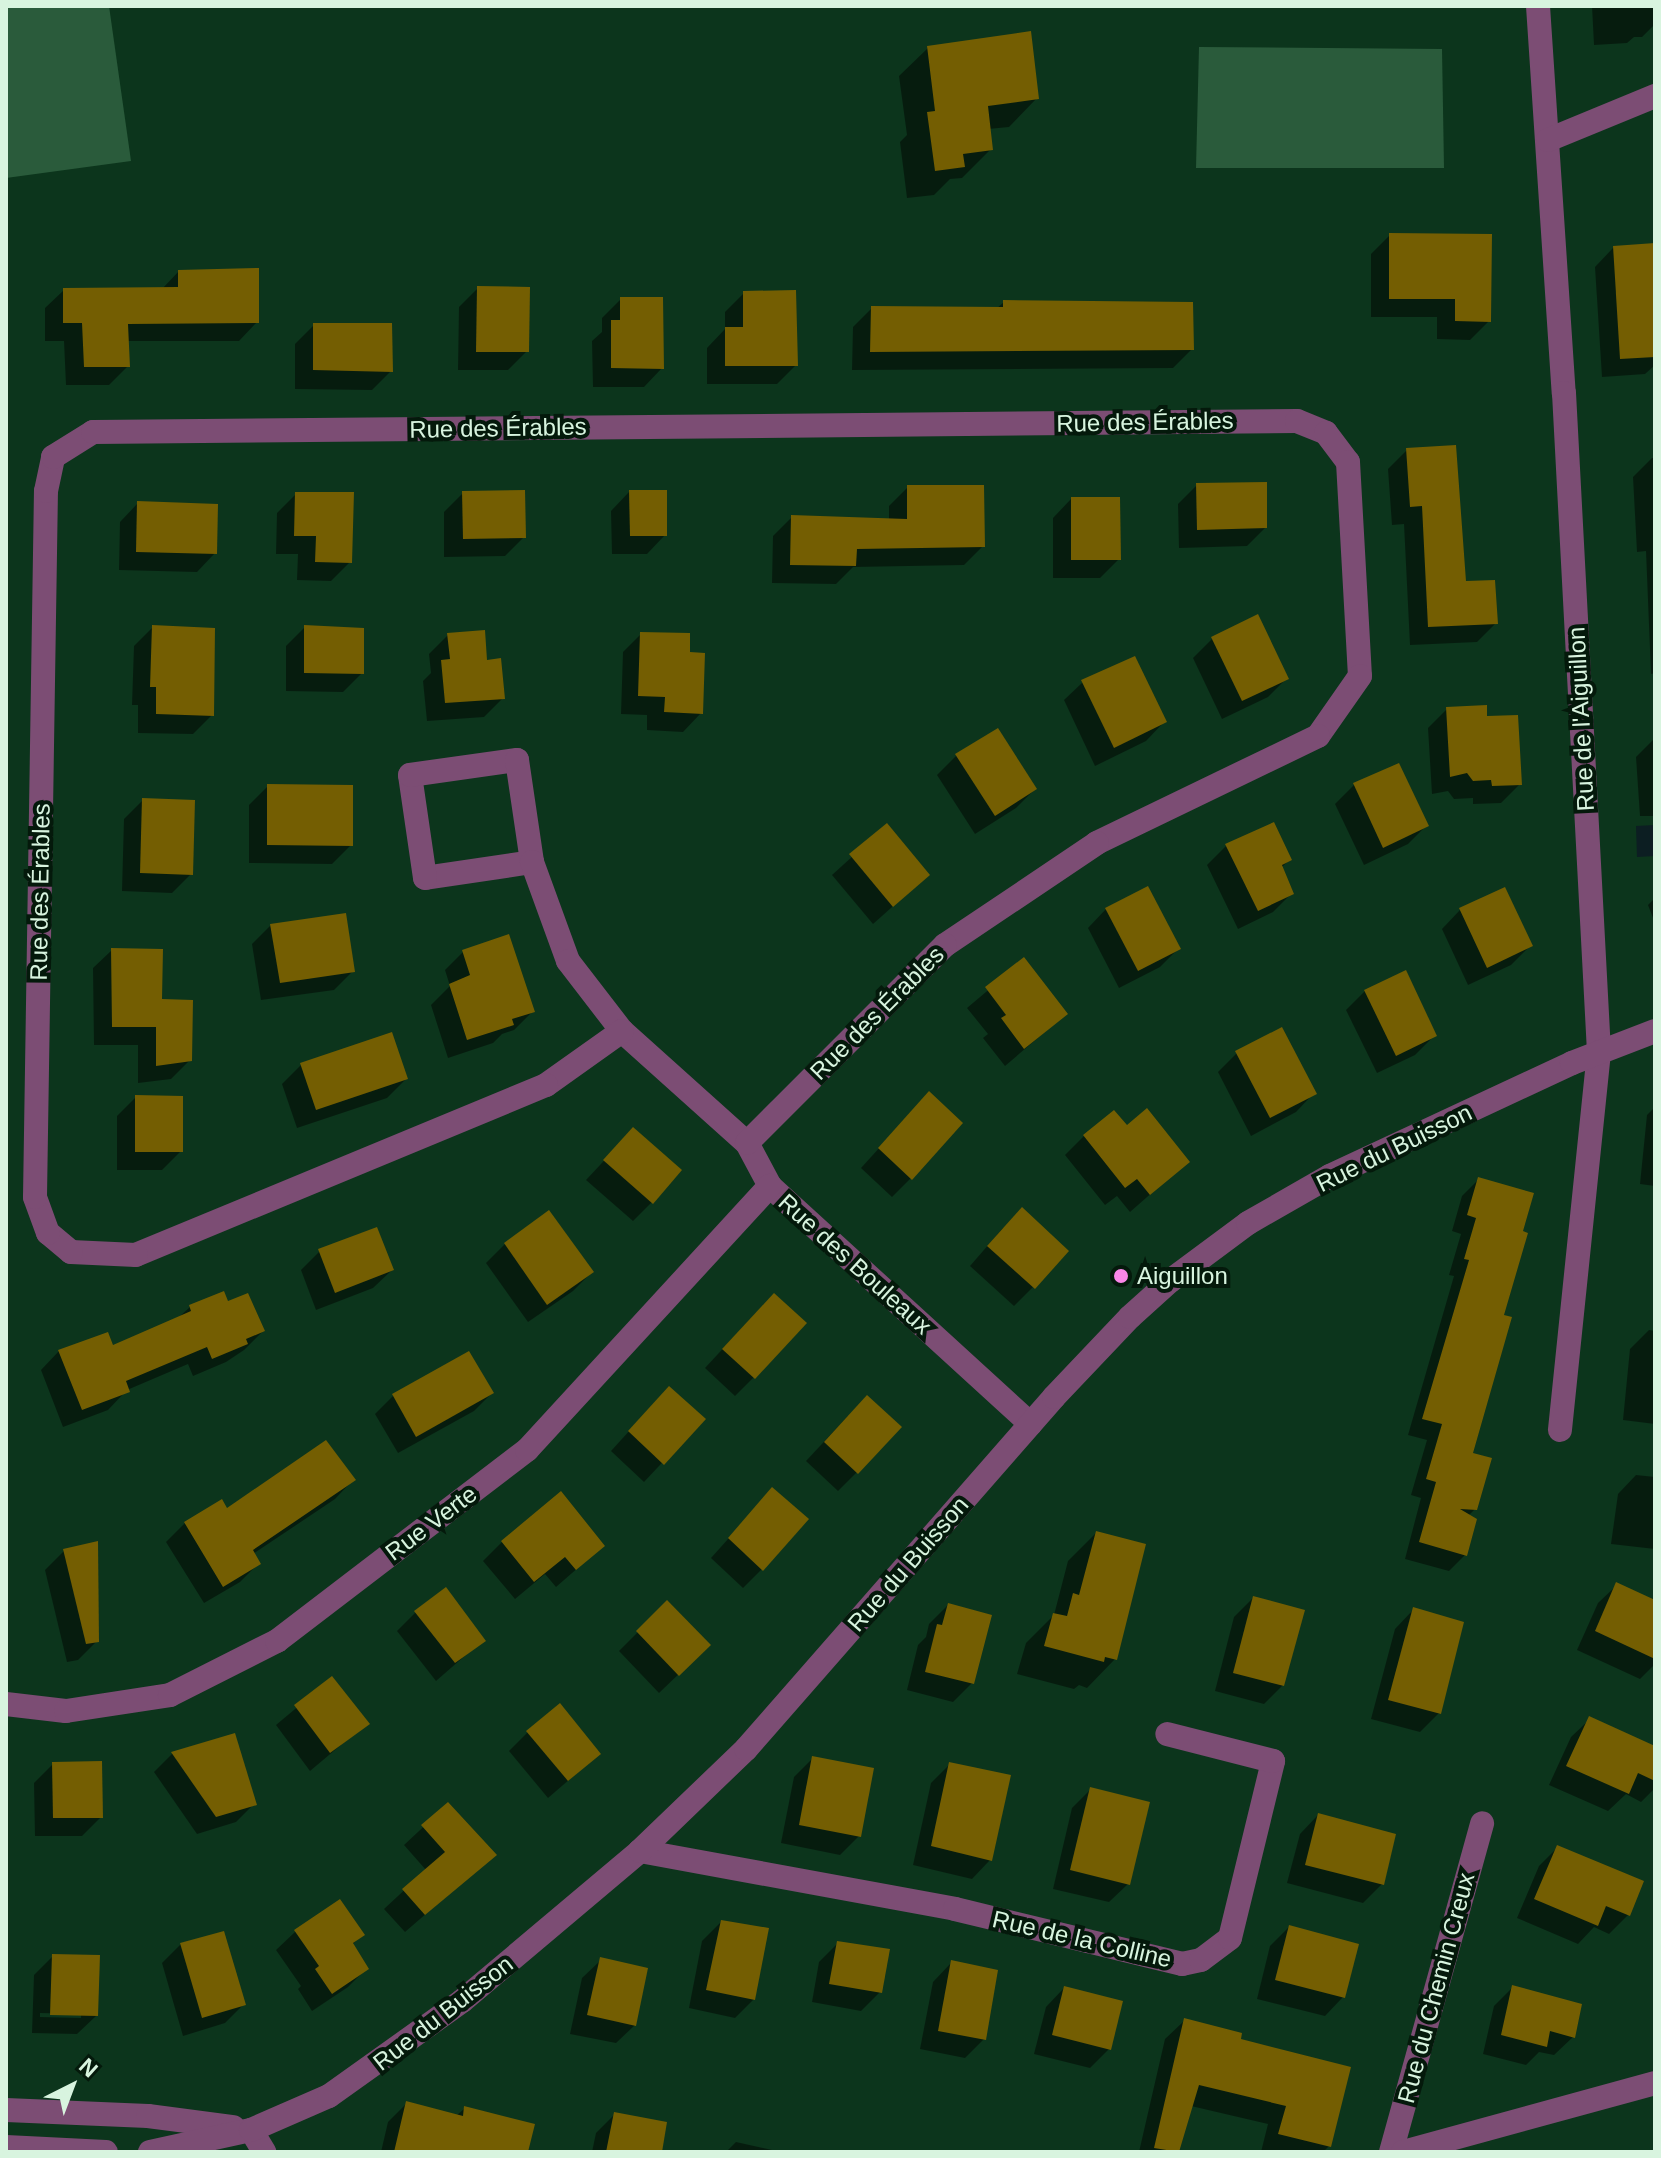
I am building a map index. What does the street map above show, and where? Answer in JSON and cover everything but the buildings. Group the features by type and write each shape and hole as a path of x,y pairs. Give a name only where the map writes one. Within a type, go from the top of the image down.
{"street":[{"name":"Rue de l'Aiguillon","path":"1538,6 1599,1052 1560,1430"},
{"path":"1548,140 1655,96"},
{"name":"Rue des Érables","path":"622,1031 546,1085 136,1255 71,1252 48,1233 35,1197 46,491 53,457 93,432 1297,421 1326,433 1348,462 1360,676 1318,736 1097,843 945,945 747,1143"},
{"name":"Rue des Bouleaux","path":"532,862 425,878 410,775 517,760 532,862 568,961 622,1031 747,1143 770,1186 1031,1424"},
{"name":"Rue du Buisson","path":"150,2152 251,2130 329,2096 377,2066 462,2001 640,1851 746,1749 1031,1424 1130,1317 1170,1281 1248,1223 1330,1176 1599,1052 1655,1031"},
{"name":"Rue Verte","path":"6,1704 66,1711 170,1695 277,1641 527,1450 770,1186"},
{"name":"Rue de la Colline","path":"640,1851 955,1909 1182,1964 1201,1960 1230,1938 1273,1761 1167,1734"},
{"name":"Rue du Chemin Creux","path":"1391,2152 1482,1823"},
{"path":"1403,2152 1655,2083"},
{"path":"6,2110 148,2116 251,2130 264,2152"},
{"path":"6,2147 106,2152"}],"green space":[{"path":"6,6 109,6 131,161 6,178"},
{"path":"1199,47 1442,49 1444,168 1196,168"}],"shaded area":[{"path":"1655,825 1655,856 1637,857 1636,826"}],"place":[{"name":"Aiguillon","path":"1121,1276"}]}
